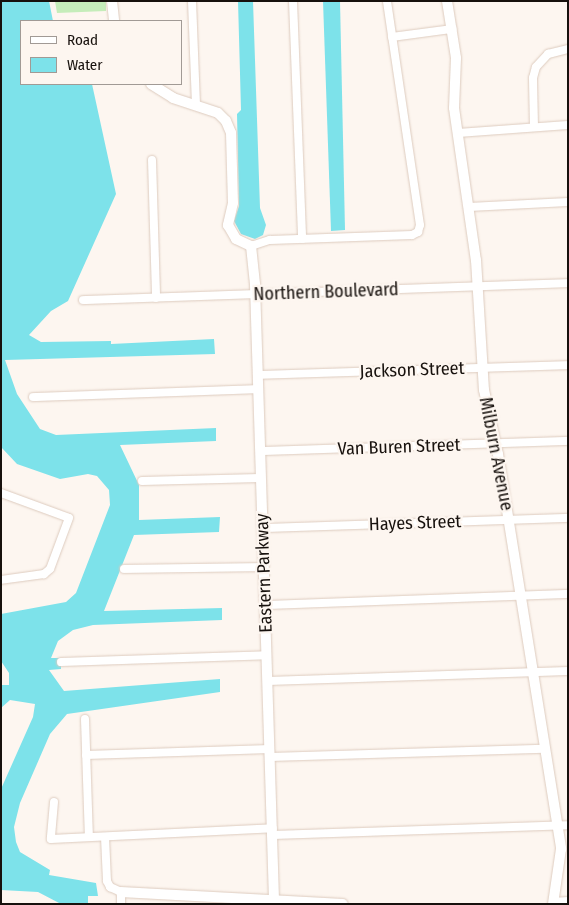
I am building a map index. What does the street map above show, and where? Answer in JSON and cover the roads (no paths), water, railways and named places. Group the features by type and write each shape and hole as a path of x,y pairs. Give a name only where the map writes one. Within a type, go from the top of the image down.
{"street":[{"path":"112,1 114,20"},
{"path":"192,1 196,106"},
{"path":"294,1 302,239"},
{"path":"153,85 174,98 218,113 229,126 233,203 228,225 236,239 251,246 270,240 412,235 418,232 420,225 387,1"},
{"name":"Milburn Avenue","path":"447,1 456,58 454,108 469,207 481,368 496,444 544,749 562,825 561,849 553,903"},
{"path":"392,37 452,29"},
{"path":"534,126 533,78 536,67 548,54 568,49"},
{"path":"458,132 534,126 568,126"},
{"path":"152,160 156,298"},
{"path":"469,207 568,202"},
{"name":"Eastern Parkway","path":"251,246 260,451 274,900"},
{"name":"Northern Boulevard","path":"83,300 568,283"},
{"name":"Jackson Street","path":"257,376 568,365"},
{"path":"33,397 257,389"},
{"name":"Van Buren Street","path":"260,451 568,441"},
{"path":"142,481 260,478"},
{"path":"1,494 69,518 50,569 44,574 1,580"},
{"name":"Hayes Street","path":"262,528 568,518"},
{"path":"124,569 264,567"},
{"path":"265,605 568,594"},
{"path":"61,662 267,656"},
{"path":"268,681 568,671"},
{"path":"85,719 89,837"},
{"path":"86,755 544,749"},
{"path":"54,802 51,839 562,825"},
{"path":"105,837 107,881 110,887 121,892 343,904"},
{"path":"121,892 121,904"},
{"path":"553,903 568,901"}],"water":[{"path":"1,1 49,1 53,20 20,20 20,85 92,85 116,194 68,301 51,311 29,335 41,342 111,341 111,344 214,339 215,354 5,360 17,394 40,429 56,435 216,428 216,441 120,445 139,485 139,520 220,517 219,532 134,535 104,611 222,608 222,620 93,625 73,630 58,641 51,658 61,658 61,669 49,670 64,691 220,679 220,692 67,714 50,734 20,803 14,827 16,842 20,852 50,870 49,875 96,883 98,896 88,896 88,904 61,904 38,892 1,890 1,789 33,717 35,704 10,700 1,708 1,685 9,685 9,673 1,661 1,614 66,602 76,593 110,505 109,490 97,476 88,474 60,479 17,464 1,447"},
{"path":"238,1 253,1 260,208 266,225 263,235 255,239 241,234 234,221 239,206 237,114 241,110"},
{"path":"323,1 340,1 345,230 331,231"}]}
